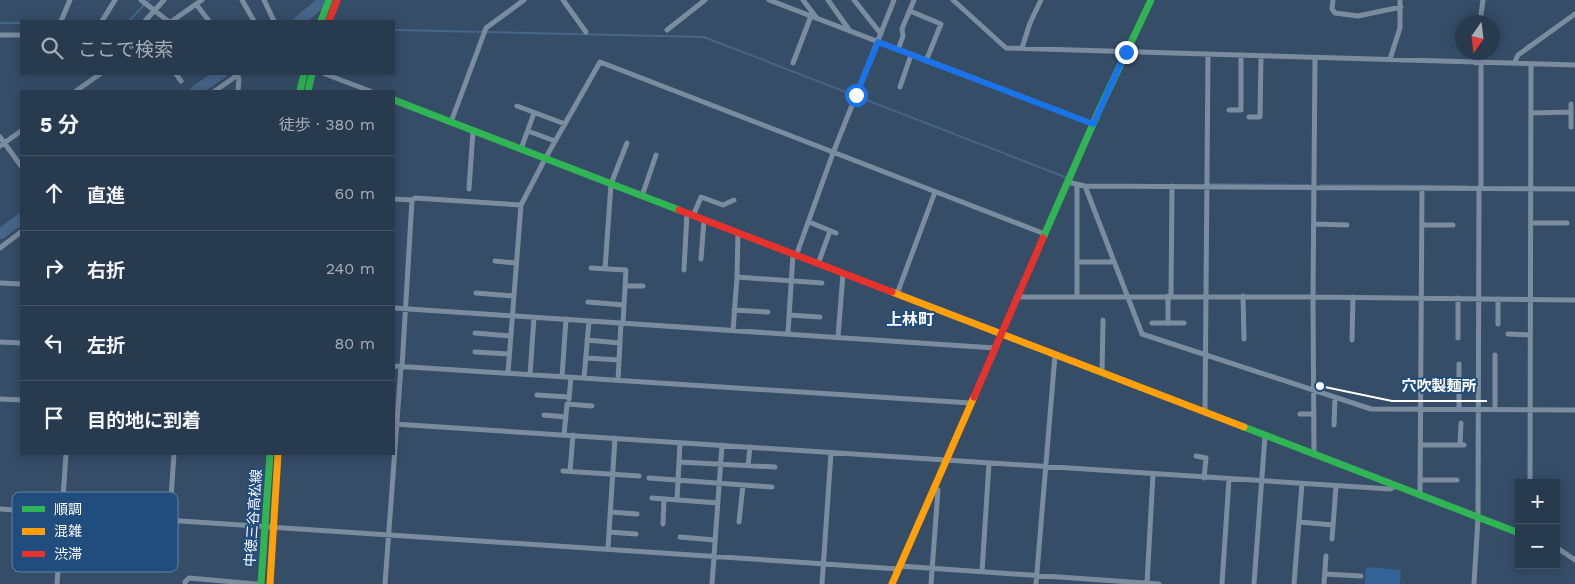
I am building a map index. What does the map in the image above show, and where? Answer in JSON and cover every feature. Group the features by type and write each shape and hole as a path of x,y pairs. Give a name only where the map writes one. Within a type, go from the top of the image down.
{"street":[{"path":"60,20 70,0"},
{"path":"103,20 115,0"},
{"path":"141,0 167,20"},
{"path":"145,20 164,0"},
{"path":"173,20 202,0"},
{"path":"242,0 253,20"},
{"path":"264,0 274,20"},
{"path":"321,20 329,0"},
{"path":"451,122 486,28 524,0"},
{"path":"562,0 586,32"},
{"path":"667,30 705,0"},
{"path":"769,0 1093,124"},
{"path":"803,0 814,17"},
{"path":"828,0 851,31"},
{"path":"854,0 881,34"},
{"path":"788,333 791,281 795,255 894,0"},
{"path":"898,50 903,36 902,29 914,0"},
{"path":"953,0 1006,48 1575,65"},
{"path":"1025,48 1030,23 1041,0"},
{"path":"892,584 1093,124 1150,0"},
{"path":"1333,0 1332,9 1335,13 1358,16 1401,7"},
{"path":"1390,59 1400,28 1400,0"},
{"path":"1481,15 1483,0"},
{"path":"330,20 338,3"},
{"path":"196,4 208,20"},
{"path":"910,10 941,24 926,61"},
{"path":"1514,64 1518,56 1575,14"},
{"path":"793,63 814,17"},
{"path":"0,35 20,35"},
{"path":"1205,413 1208,54"},
{"path":"900,86 911,55"},
{"path":"1229,110 1241,110 1242,56"},
{"path":"1249,117 1260,117 1261,56"},
{"path":"1314,455 1315,58"},
{"path":"1474,584 1478,518 1477,299 1480,188 1478,60"},
{"path":"508,374 521,206 564,124 600,62 1045,234"},
{"path":"1530,479 1531,64"},
{"path":"77,90 99,75"},
{"path":"177,75 181,81"},
{"path":"300,90 304,75"},
{"path":"308,90 312,75"},
{"path":"328,75 367,90"},
{"path":"217,90 239,76"},
{"path":"238,90 239,76"},
{"path":"395,100 1515,532"},
{"path":"1571,104 1571,126"},
{"path":"517,106 564,124"},
{"path":"1531,113 1571,112"},
{"path":"521,150 534,113"},
{"path":"469,189 473,131"},
{"path":"528,131 555,141"},
{"path":"2,144 20,132"},
{"path":"0,137 2,144 20,165"},
{"path":"605,269 611,184 627,143"},
{"path":"642,196 656,155"},
{"path":"646,164 652,166"},
{"path":"1068,182 1085,186 1575,189"},
{"path":"1077,184 1077,296"},
{"path":"1085,186 1142,334 1371,409 1575,410"},
{"path":"1168,323 1172,186"},
{"path":"1420,496 1423,298 1422,188"},
{"path":"897,294 935,192"},
{"path":"684,270 690,215 701,197 723,205 734,200"},
{"path":"395,199 412,200 416,198 521,206"},
{"path":"412,200 402,367 395,424 1204,478 1390,489 1396,486"},
{"path":"702,259 704,220"},
{"path":"809,222 836,233"},
{"path":"1531,223 1567,223"},
{"path":"1315,224 1347,225"},
{"path":"1422,225 1453,225"},
{"path":"818,264 830,231"},
{"path":"0,248 20,233"},
{"path":"733,330 738,233"},
{"path":"495,262 516,262"},
{"path":"1077,262 1111,262"},
{"path":"591,268 626,270 618,380"},
{"path":"838,338 843,274"},
{"path":"737,277 822,283"},
{"path":"0,283 20,284"},
{"path":"625,286 643,286"},
{"path":"476,293 514,296"},
{"path":"1018,297 1243,296 1575,300"},
{"path":"1243,296 1244,339"},
{"path":"1352,340 1353,297"},
{"path":"1458,298 1458,338"},
{"path":"1498,299 1498,324"},
{"path":"588,302 624,305"},
{"path":"395,308 995,348"},
{"path":"734,310 768,312"},
{"path":"789,315 820,317"},
{"path":"530,375 534,317"},
{"path":"562,377 566,319"},
{"path":"1102,373 1103,320"},
{"path":"584,378 588,321"},
{"path":"1152,323 1184,323"},
{"path":"475,334 511,336"},
{"path":"1508,334 1530,335"},
{"path":"587,340 620,343"},
{"path":"0,342 20,343"},
{"path":"475,352 509,354"},
{"path":"1036,584 1055,355"},
{"path":"1495,355 1495,409"},
{"path":"586,358 620,360"},
{"path":"1458,364 1459,409"},
{"path":"395,366 971,403"},
{"path":"564,435 571,377"},
{"path":"537,395 569,397"},
{"path":"1334,425 1335,397"},
{"path":"0,399 20,400"},
{"path":"568,404 592,406"},
{"path":"544,414 566,417"},
{"path":"1300,414 1314,414"},
{"path":"1421,445 1462,445 1461,423"},
{"path":"570,472 572,435"},
{"path":"1254,584 1265,436"},
{"path":"608,548 615,438"},
{"path":"677,500 680,443"},
{"path":"712,584 722,446"},
{"path":"748,466 750,447"},
{"path":"822,584 831,453"},
{"path":"63,492 66,455"},
{"path":"172,492 174,455"},
{"name":"中徳三谷高松線","path":"261,584 270,455"},
{"name":"中徳三谷高松線","path":"270,584 278,455"},
{"path":"385,584 393,455"},
{"path":"1196,456 1206,458 1204,478"},
{"path":"679,462 775,467"},
{"path":"982,572 989,464"},
{"path":"563,471 639,476"},
{"path":"1147,584 1153,474"},
{"path":"649,478 772,487"},
{"path":"1222,584 1229,479"},
{"path":"1421,480 1457,480"},
{"path":"1294,584 1302,484"},
{"path":"739,522 742,485"},
{"path":"1332,539 1336,486"},
{"path":"931,584 938,490 934,488"},
{"path":"652,498 718,503"},
{"path":"663,524 664,499"},
{"path":"610,512 637,514"},
{"path":"178,521 824,564 982,572 1059,581 1159,584"},
{"path":"1299,522 1333,525"},
{"path":"609,532 636,534"},
{"path":"680,537 715,540"},
{"path":"1560,550 1575,560"},
{"path":"1324,584 1326,556"},
{"path":"1325,574 1361,576"},
{"path":"185,584 189,578 257,584"}],"shaded area":[{"path":"1366,567 1401,570 1400,584 1365,584"}],"waterway":[{"path":"300,20 325,0"},
{"path":"130,20 145,4"},
{"path":"0,23 20,23"},
{"path":"395,30 704,37 1065,177"},
{"path":"197,90 219,75"},
{"path":"1209,184 1309,185"},
{"path":"1321,185 1467,186"},
{"path":"0,234 20,220"}],"traffic: fast":[{"path":"321,20 329,0"},
{"path":"1043,238 1100,108 1151,0"},
{"path":"300,90 304,75"},
{"path":"308,90 312,75"},
{"path":"395,100 679,210"},
{"path":"1244,427 1515,531"},
{"path":"261,584 270,455"}],"traffic: slow":[{"path":"892,292 1244,427"},
{"path":"892,584 974,397"},
{"path":"270,584 278,455"}],"traffic: jam":[{"path":"329,20 337,0"},
{"path":"679,210 892,292"},
{"path":"974,397 1043,238"}],"place":[{"name":"穴吹製麺所","path":"1320,386"}],"district":[{"name":"上林町","path":"910,319"}],"route":[{"path":"856,95 878,42 1093,124 1126,52"}]}
